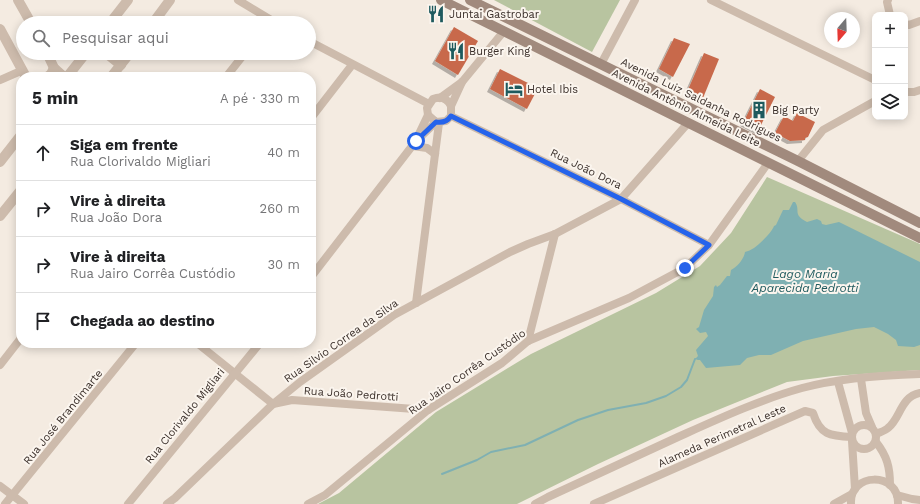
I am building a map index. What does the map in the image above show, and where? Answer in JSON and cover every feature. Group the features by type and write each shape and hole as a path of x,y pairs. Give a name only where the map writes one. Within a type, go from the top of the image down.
{"main road":[{"name":"Avenida Antônio Almeida Leite","path":"441,0 920,238"},
{"name":"Avenida Luiz Saldanha Rodrigues","path":"470,0 798,161 920,223"}],"street":[{"path":"18,0 26,16"},
{"path":"115,16 128,0"},
{"path":"158,16 170,0"},
{"path":"238,0 263,16"},
{"path":"601,64 635,0"},
{"path":"711,0 872,79"},
{"path":"888,0 890,12"},
{"path":"908,25 920,21"},
{"path":"0,28 16,59"},
{"path":"440,98 462,82 504,31"},
{"path":"316,45 429,104"},
{"path":"17,60 23,72"},
{"path":"50,60 54,68 59,72"},
{"path":"69,72 80,60"},
{"path":"115,60 121,65"},
{"path":"115,72 125,60"},
{"path":"230,72 239,60"},
{"path":"316,112 352,65"},
{"path":"52,72 54,68"},
{"path":"0,80 16,76"},
{"path":"316,270 414,143 437,122 446,121 451,116 452,106 462,82"},
{"path":"908,92 920,90"},
{"path":"414,143 428,115 429,104 434,99 440,98 447,100 452,106"},
{"path":"798,161 823,130 872,103"},
{"path":"428,115 437,122"},
{"name":"Rua João Dora","path":"451,116 621,199 709,245"},
{"path":"416,303 435,154 437,122"},
{"name":"Rua Silvio Correa da Silva","path":"167,504 273,404 300,382 394,315 510,252 554,234 621,199 688,123"},
{"path":"0,162 16,141"},
{"path":"414,143 427,148 435,154"},
{"name":"Rua Jairo Corrêa Custódio","path":"308,504 325,495 428,410 502,363 528,341 629,298 685,268 709,245 768,162"},
{"path":"0,216 16,198"},
{"path":"528,341 554,234"},
{"path":"0,365 16,344"},
{"name":"Rua José Brandimarte","path":"5,504 132,348"},
{"path":"203,348 273,404"},
{"name":"Rua Clorivaldo Migliari","path":"128,504 256,348"},
{"path":"535,504 676,438 758,402 803,388 861,379 904,374 920,374"},
{"path":"861,379 866,413 884,453 890,471 890,485"},
{"path":"838,382 854,445 862,449 870,448 875,434 888,428 912,394 920,393"},
{"name":"Rua João Pedrotti","path":"273,404 292,400 428,410"},
{"name":"Alameda Perimetral Leste","path":"594,504 805,411 813,413 817,425 826,433 836,437 852,437"},
{"path":"851,504 854,492 852,437 856,427 864,424 875,434"},
{"path":"834,504 854,492 864,482 875,479 886,482 890,485 897,494 898,504"},
{"path":"0,486 24,504"},
{"path":"897,494 916,500"},
{"path":"905,504 916,500"}],"green space":[{"path":"494,0 620,0 592,52"},
{"path":"767,177 920,244 920,370 833,376 787,382 693,420 598,464 517,504 318,504 339,493 436,412 531,354 656,293 700,266 731,233"}],"water":[{"name":"Lago Maria Aparecida Pedrotti","path":"793,202 797,205 798,215 807,222 817,219 821,221 822,224 826,225 839,222 920,262 920,345 914,347 898,346 896,340 874,327 856,329 803,341 771,355 759,355 747,358 740,365 706,368 700,360 695,359 698,356 696,350 708,336 706,332 700,333 696,329 699,327 704,310 713,296 714,287 716,285 717,287 720,285 727,276 730,276 731,270 740,262 745,252 754,248 771,232 783,210 789,210"}],"building":[{"name":"Burger King","path":"454,27 478,41 458,75 435,61"},
{"path":"674,38 690,44 673,77 659,69"},
{"path":"704,53 719,59 703,98 687,92"},
{"name":"Hotel Ibis","path":"500,69 538,88 527,109 490,89"},
{"name":"Big Party","path":"760,89 775,97 758,131 743,123"},
{"path":"797,113 815,122 805,140 790,141 775,133 784,116 793,121"}],"waterway":[{"path":"442,474 477,460 491,452 525,445 578,420 608,410 646,403 666,396 681,387 687,380 695,359"}],"place":[{"name":"Juntai Gastrobar","path":"436,14"},
{"name":"Burger King","path":"456,51"},
{"name":"Hotel Ibis","path":"514,89"},
{"name":"Big Party","path":"759,110"}],"route":[{"path":"416,141 436,122 439,123 446,121 451,116 621,199 709,245 685,268"}]}
